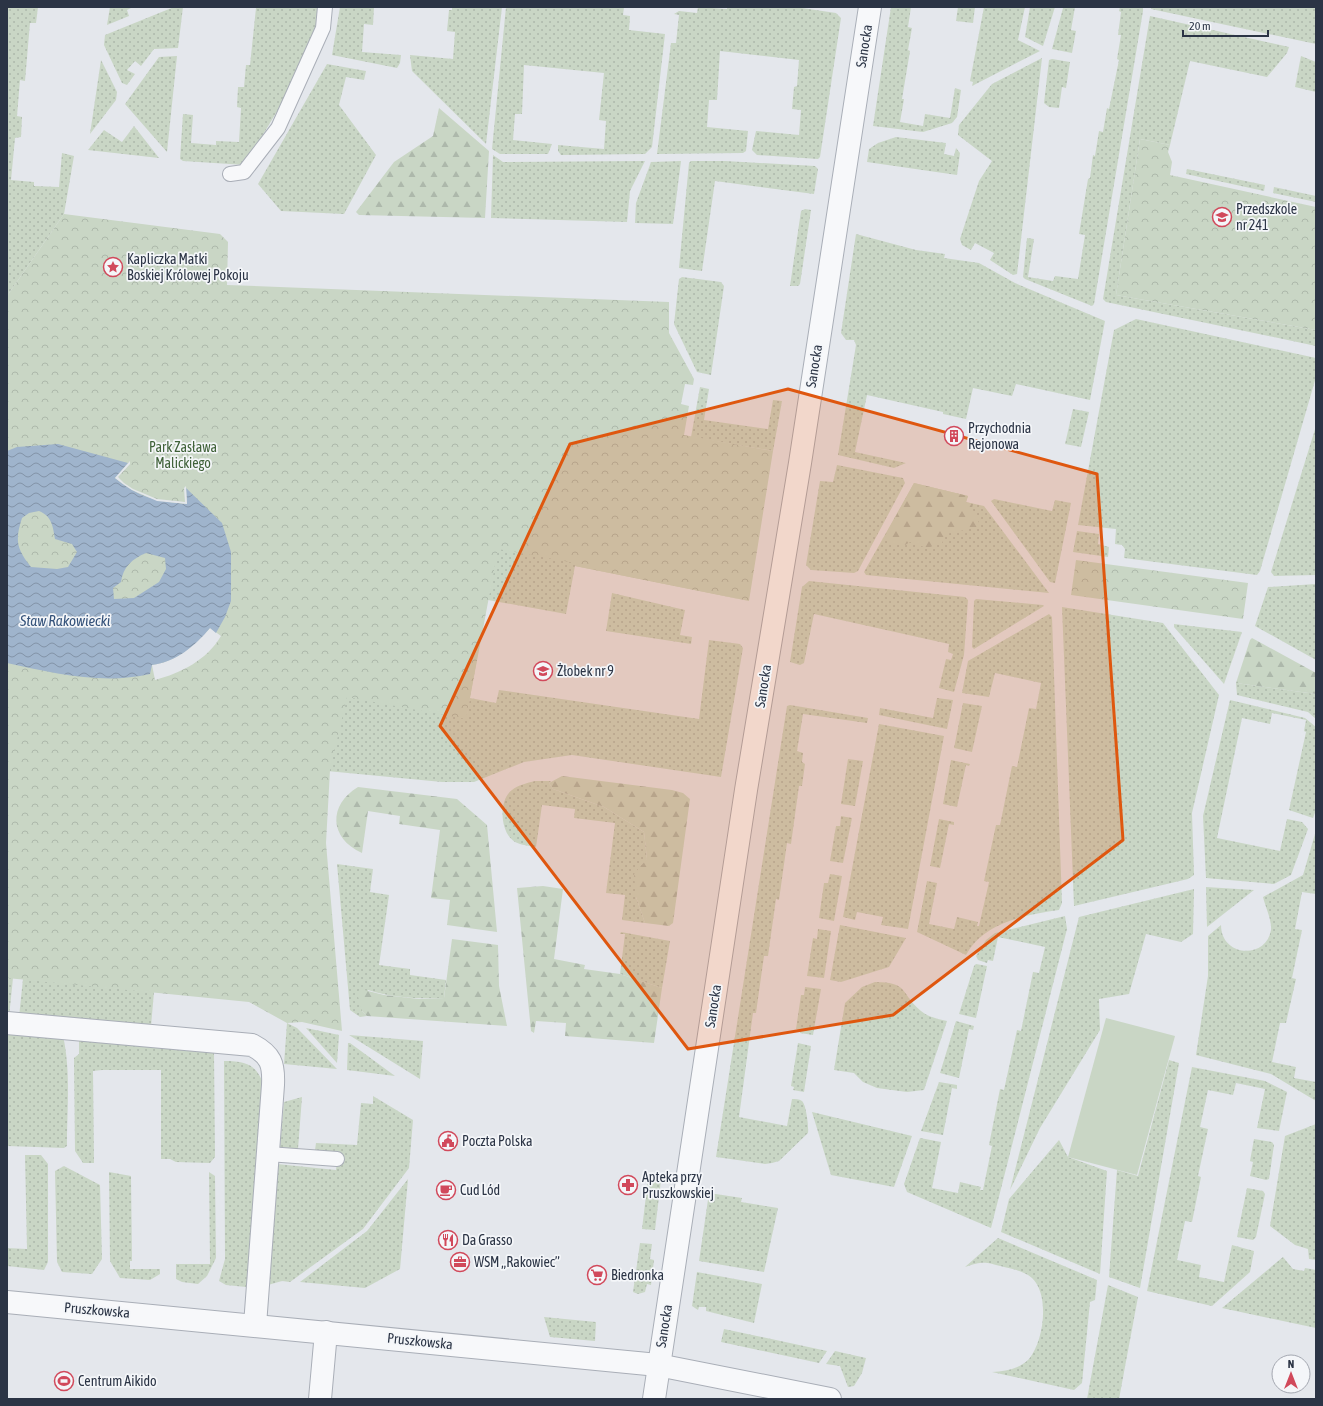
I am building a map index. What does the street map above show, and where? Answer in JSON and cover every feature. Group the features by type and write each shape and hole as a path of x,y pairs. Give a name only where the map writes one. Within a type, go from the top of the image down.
{"street":[{"name":"Sanocka","path":"654,1399 658,1365 701,1097 746,790 800,462 870,7"},
{"path":"7,1023 252,1045 263,1051 269,1058 274,1072 255,1325"},
{"name":"Pruszkowska","path":"7,1302 658,1365 830,1399"},
{"path":"320,1399 326,1332"}],"lane":[{"path":"230,174 244,172 278,128 323,28 325,7"},
{"path":"268,1154 337,1159"}],"highlighted area":[{"path":"788,389 1097,474 1123,840 893,1015 688,1049 440,726 570,444"}],"green space":[{"path":"7,7 38,7 36,23 30,23 25,81 20,80 17,116 22,117 21,137 15,138 11,180 34,182 34,186 59,187 62,153 74,156 64,214 7,296"},
{"path":"110,7 133,7 127,10 129,16 107,25"},
{"path":"174,7 183,7 178,48 154,49 141,66 135,61 127,70 135,74 127,85 122,83 104,45 105,35"},
{"path":"320,7 308,49 290,89 245,165 183,161 180,159 183,114 193,115 191,143 216,145 216,141 239,142 241,108 237,107 238,87 244,87 246,65 250,65 256,8"},
{"path":"340,7 374,7 373,25 364,24 362,52 401,55 400,63 397,68 332,55"},
{"path":"452,7 502,7 486,144 412,71 410,55 453,59 455,32 447,31 449,10 452,10"},
{"path":"506,7 624,7 623,15 630,16 629,30 665,34 652,147 645,154 561,155 558,151 558,145 604,149 606,121 599,120 604,73 524,65 522,114 515,114 513,140 552,144 548,154 500,154 492,149"},
{"path":"698,7 727,9 727,7 795,7 836,13 841,18 820,157 818,159 757,155 752,150 756,131 799,135 801,110 792,109 794,87 797,86 799,60 720,51 717,100 709,100 707,127 748,131 746,151 743,153 657,154 671,43 676,43 679,15 674,14 679,11 697,13"},
{"path":"891,7 911,7 908,27 912,28 908,50 910,51 902,99 904,99 900,122 923,126 925,114 950,118 955,88 961,90 957,117 952,123 923,132 873,126"},
{"path":"958,7 975,7 973,23 956,21"},
{"path":"984,7 1025,7 1018,40 1040,51 972,86 973,82 970,81"},
{"path":"1030,7 1055,7 1043,46 1025,37"},
{"path":"1075,7 1071,30 1076,31 1072,53 1052,49 1063,8"},
{"path":"1120,7 1143,7 1143,11 1094,304 1092,306 1023,277 1027,238 1034,239 1028,277 1053,281 1055,276 1078,279 1085,235 1079,234 1088,179 1090,178 1093,155 1095,156 1099,131 1103,132 1107,108 1109,109 1119,60 1117,59 1121,35 1118,35 1121,12 1119,11"},
{"path":"1151,7 1316,7 1316,44 1151,9"},
{"path":"1150,16 1289,47 1287,53 1267,77 1190,61 1170,145 1140,139 1116,295 1316,330 1316,346 1106,302 1103,299"},
{"path":"177,56 167,152 125,104 159,57"},
{"path":"1301,56 1316,62 1316,92 1295,87"},
{"path":"1042,58 1017,274 1013,275 990,260 994,253 975,243 971,250 962,245 960,239 979,181 992,161 958,135 959,125 992,84"},
{"path":"1052,59 1070,62 1066,88 1062,87 1059,108 1049,107 1044,103 1049,60"},
{"path":"101,60 117,92 116,100 90,134"},
{"path":"327,64 366,71 364,80 346,77 339,105 376,155 344,214 281,211 258,184"},
{"path":"439,108 489,151 485,218 359,215 356,212 394,162 433,136"},
{"path":"134,126 159,158 88,150 104,130 122,142"},
{"path":"896,137 946,143 944,154 954,156 956,148 960,153 957,175 867,162 869,149 878,143"},
{"path":"1140,139 1170,145 1168,152 1172,162 1170,175 1316,207 1316,330 1116,295"},
{"path":"493,155 503,162 645,161 630,191 627,222 491,218"},
{"path":"681,161 673,224 635,223 636,203 651,162"},
{"path":"691,161 725,161 815,166 818,169 814,194 715,181 702,271 679,268 689,163"},
{"path":"1187,169 1265,185 1264,191 1186,174"},
{"path":"1274,187 1316,196 1316,202 1273,193"},
{"path":"805,209 811,210 800,284 798,286 790,286 801,211"},
{"name":"Park Zasława Malickiego","path":"64,214 220,234 228,242 227,285 669,302 669,333 694,379 693,385 685,384 681,404 689,406 684,435 773,451 749,601 575,566 575,563 498,549 466,719 347,697 330,770 326,843 342,1031 302,1022 287,1023 249,1002 7,978 7,296","holes":["210,628 221,636 201,659 174,674 155,680 152,665 169,660 184,652 198,641"]},
{"path":"856,234 916,250 945,254 944,258 979,263 1015,283 1105,321 1090,400 1016,384 1012,396 973,388 966,419 943,414 943,412 867,395 855,452 906,463 894,468 838,455 856,345 854,340 846,340 841,333"},
{"path":"682,277 721,282 724,286 711,375 697,372 674,324 679,279"},
{"path":"1136,319 1316,358 1316,377 1260,571 1257,575 1124,558 1125,549 1122,545 1115,544 1116,529 1078,525 1114,330"},
{"path":"700,387 709,389 704,420 768,429 773,400 782,401 773,451 691,437"},
{"path":"1073,409 1089,412 1081,447 1065,444"},
{"path":"1316,426 1316,575 1274,576 1271,572"},
{"path":"837,465 903,478 905,483 858,571 854,573 811,570 806,565 820,481 833,482"},
{"path":"914,483 968,496 966,502 984,506 1049,593 866,575 864,572"},
{"path":"914,483 968,496 966,502 973,504 972,508 979,523 978,527 946,534 942,543 927,548 910,542 905,545 894,545 885,536"},
{"path":"994,499 1052,511 1055,500 1071,503 1055,583 1050,582 991,501"},
{"path":"327,506 749,601 575,566 566,614 488,600 497,549 466,719 470,698 496,703 499,690 699,719 709,640 740,644 743,648 721,777 572,755 524,762 474,782 442,782 306,769"},
{"path":"1077,531 1099,534 1098,544 1109,547 1108,557 1073,552"},
{"path":"1076,560 1248,583 1243,619 1071,595"},
{"path":"809,581 965,597 968,600 964,655 954,692 939,688 946,659 951,660 953,654 948,652 949,644 814,614 804,663 800,665 790,662 802,587"},
{"path":"1316,584 1316,660 1255,626 1268,587"},
{"path":"612,593 685,610 680,635 692,637 691,644 606,631"},
{"path":"976,599 1044,606 974,649 972,647 974,601"},
{"path":"1062,607 1163,623 1219,695 1192,813 1194,875 1188,879 1074,906"},
{"path":"1049,614 1052,617 1062,903 1059,910 1033,914 1006,922 994,928 983,935 966,955 917,932 927,881 937,883 929,924 954,929 957,917 978,922 977,926 979,926 989,882 984,881 996,825 1000,825 1012,766 1017,767 1029,708 1036,709 1041,683 995,673 989,697 962,693 968,661"},
{"path":"1174,624 1242,632 1224,684 1174,627"},
{"path":"1252,638 1316,673 1316,694 1236,683 1250,640"},
{"path":"1236,683 1316,694 1316,719 1308,712 1237,695"},
{"path":"937,698 953,700 947,729 879,715 880,708 933,718"},
{"path":"1230,700 1305,718 1316,727 1316,810 1313,818 1289,810 1306,732 1304,731 1306,720 1272,713 1270,724 1242,718 1217,838 1280,851 1287,819 1302,822 1308,829 1291,875 1274,884 1206,878 1203,816"},
{"path":"963,703 982,706 972,752 954,748"},
{"path":"790,705 868,718 867,723 803,714 797,751 803,753 802,762 805,764 802,786 799,786 791,844 787,843 779,900 776,899 768,956 764,956 756,1013 753,1013 739,1117 787,1126 792,1099 798,1099 802,1101 805,1106 808,1121 808,1133 779,1161 765,1164 716,1157 787,706"},
{"path":"879,724 944,736 908,929 881,925 883,917 857,912 855,920 843,917"},
{"path":"848,759 863,761 855,806 841,804"},
{"path":"951,760 970,764 969,766 966,765 957,807 943,804"},
{"path":"562,776 672,790 683,793 690,799 673,923 669,926 645,923 636,897 634,874 647,859 644,832 604,807 553,789 549,783"},
{"path":"535,781 551,781 549,783 553,789 604,807 644,832 647,859 636,897 645,923 622,920 625,895 606,893 615,823 574,818 575,809 542,805 536,847 517,843 510,838 504,824 504,801 507,795 514,788"},
{"path":"358,787 457,799 487,825 497,932 447,925 450,900 431,898 440,830 399,824 400,816 368,811 362,853 351,847 343,839 338,830 336,821 337,812 341,803 348,794"},
{"path":"841,816 852,818 843,863 830,861 836,826 840,826"},
{"path":"939,819 954,822 954,825 949,824 940,868 930,866"},
{"path":"1315,834 1316,894 1302,892 1295,929 1302,930 1292,978 1296,979 1286,1023 1280,1023 1272,1062 1296,1067 1294,1078 1316,1082 1316,1101 1271,1074 1196,1055 1208,976 1208,936 1221,925 1223,936 1228,944 1236,949 1244,951 1253,950 1261,946 1267,940 1271,930 1263,897 1303,875"},
{"path":"337,864 373,869 370,892 389,895 379,965 410,969 410,975 446,980 444,998 387,995 368,990 362,1011 367,1016 360,1017 350,1010"},
{"path":"830,874 842,876 834,921 819,918 824,883 828,883"},
{"path":"543,886 563,889 554,959 585,965 584,969 620,974 662,988 654,1043 565,1036 566,1023 536,1021 534,1033 531,1031 517,888"},
{"path":"1206,887 1254,890 1207,927"},
{"path":"1194,889 1193,934 1181,942 1146,934 1129,994 1099,999 1100,1030 1040,1128 1010,1190 1079,917"},
{"path":"1065,916 1067,929 991,1228 907,1192 904,1184 920,1138 941,1142 932,1188 958,1193 960,1182 981,1187 980,1190 983,1190 992,1146 989,1145 1000,1089 1004,1090 1017,1030 1021,1031 1033,972 1039,973 1045,947 998,937 993,961 988,960 987,963 978,960 976,956 986,940 995,933"},
{"path":"840,925 906,938 889,967 841,982 830,980"},
{"path":"818,929 831,931 824,978 807,976 813,938 817,939"},
{"path":"621,932 670,941 662,988 620,974 625,934 620,934"},
{"path":"452,939 498,945 499,986 507,1026 367,1016 362,1011 357,993 360,989 384,995 419,999 444,998"},
{"path":"976,964 987,966 976,1018 959,1014 974,966"},
{"path":"7,978 13,978 9,1017 7,1017"},
{"path":"23,979 154,992 151,1026 19,1017"},
{"path":"875,982 894,984 903,990 914,1005 924,1013 933,1018 947,1021 924,1090 907,1092 877,1088 863,1082 854,1073 834,1070 845,1003 862,987"},
{"path":"805,987 821,989 813,1035 800,1033 800,1030 796,1029 801,995 804,995"},
{"path":"1106,1018 1175,1036 1137,1175 1068,1157"},
{"path":"956,1021 974,1026 973,1030 969,1029 959,1078 940,1073"},
{"path":"287,1023 297,1028 337,1069 284,1064"},
{"path":"306,1028 339,1035 337,1063"},
{"path":"7,1031 63,1036 67,1063 68,1091 67,1146 64,1148 7,1146"},
{"path":"349,1035 423,1041 420,1079"},
{"path":"79,1038 214,1052 215,1157 210,1163 176,1162 170,1159 161,1159 161,1070 102,1070 93,1071 94,1163 83,1163 75,1151 74,1058 79,1054"},
{"path":"348,1043 350,1043 395,1076 347,1070"},
{"path":"798,1043 811,1046 804,1092 793,1090 794,1087 791,1086"},
{"path":"1169,1060 1179,1063 1140,1288 1109,1277 1117,1170 1138,1176"},
{"path":"224,1061 240,1062 252,1067 260,1076 266,1091 248,1286 246,1287 226,1285 219,1281 225,1259"},
{"path":"1192,1067 1265,1081 1287,1092 1279,1131 1257,1128 1265,1089 1236,1083 1233,1095 1208,1090 1200,1127 1208,1129 1198,1176 1201,1177 1192,1222 1185,1221 1177,1260 1201,1265 1199,1277 1224,1282 1232,1245 1254,1251 1250,1272 1212,1306 1147,1291"},
{"path":"939,1082 957,1085 957,1089 952,1088 943,1135 921,1131"},
{"path":"373,1096 413,1120 409,1168 363,1229 290,1282 282,1281 268,1285 277,1164 336,1170 338,1152 315,1150 316,1143 357,1145 361,1103 373,1104"},
{"path":"302,1097 298,1149 280,1147 284,1102"},
{"path":"812,1112 912,1136 894,1187 831,1175"},
{"path":"1316,1124 1316,1260 1309,1259 1308,1249 1295,1245 1270,1226 1285,1136"},
{"path":"1254,1139 1272,1142 1274,1145 1269,1179 1266,1180 1250,1176 1253,1162 1250,1161"},
{"path":"1059,1140 1068,1157 1107,1171 1100,1274 1001,1232 1009,1199"},
{"path":"25,1155 41,1155 48,1164 48,1262 44,1270 7,1266 7,1248 27,1249"},
{"path":"64,1166 100,1185 102,1259 92,1274 62,1272 57,1262 55,1171"},
{"path":"109,1172 131,1176 132,1261 130,1261 130,1269 160,1269 160,1274 150,1280 120,1278 110,1261"},
{"path":"209,1172 215,1176 216,1258 207,1276 198,1284 182,1282 176,1279 176,1264 210,1264"},
{"path":"408,1179 400,1269 365,1288 300,1282 367,1231"},
{"path":"648,1179 661,1180 655,1230 642,1229"},
{"path":"1247,1188 1263,1191 1265,1194 1256,1237 1253,1240 1237,1237"},
{"path":"709,1193 742,1198 741,1202 778,1208 764,1272 699,1261"},
{"path":"998,1238 1097,1280 1095,1300 1090,1302 1082,1383 1074,1390 992,1372 1012,1369 1029,1359 1038,1341 1043,1318 1043,1306 1038,1286 1029,1276 1022,1272 988,1263 980,1263 965,1267"},
{"path":"640,1243 652,1244 650,1259 654,1260 651,1285 647,1284 645,1292 638,1294 633,1292"},
{"path":"1283,1257 1293,1269 1304,1271 1305,1268 1316,1270 1316,1328 1222,1308"},
{"path":"697,1272 762,1284 754,1323 706,1311 706,1307 699,1307 698,1310 692,1306"},
{"path":"1108,1285 1138,1297 1119,1399 1087,1399"},
{"path":"544,1317 596,1322 595,1341 550,1337"},
{"path":"724,1329 827,1351 819,1363 721,1342"},
{"path":"835,1351 866,1358 862,1373 854,1386 848,1387 840,1366 826,1364"}],"water":[{"name":"Staw Rakowiecki","path":"58,444 128,463 115,478 132,490 157,500 187,504 186,488 222,523 231,552 231,601 225,617 216,633 210,628 198,641 177,657 152,665 150,674 132,677 96,678 60,674 7,663 7,451 17,447","holes":["39,511 47,516 51,522 55,539 72,544 77,552 68,567 57,569 31,567 22,554 18,544 18,532 22,518 29,513","146,553 165,558 166,569 159,582 134,598 114,599 113,588 121,582 126,568 132,561"]}],"pier":[{"path":"130,461 130,464 118,477 124,483 133,489 157,499 185,502 184,488 186,486 187,504 157,501 132,490 115,478"}],"place":[{"name":"Przedszkole nr 241","path":"1222,217"},
{"name":"Kapliczka Matki Boskiej Królowej Pokoju","path":"113,267"},
{"name":"Przychodnia Rejonowa","path":"954,436"},
{"name":"Żłobek nr 9","path":"543,671"},
{"name":"Poczta Polska","path":"448,1141"},
{"name":"Apteka przy Pruszkowskiej","path":"628,1185"},
{"name":"Cud Lód","path":"446,1190"},
{"name":"Da Grasso","path":"448,1240"},
{"name":"WSM „Rakowiec”","path":"460,1262"},
{"name":"Biedronka","path":"597,1275"},
{"name":"Centrum Aikido","path":"64,1381"}]}
